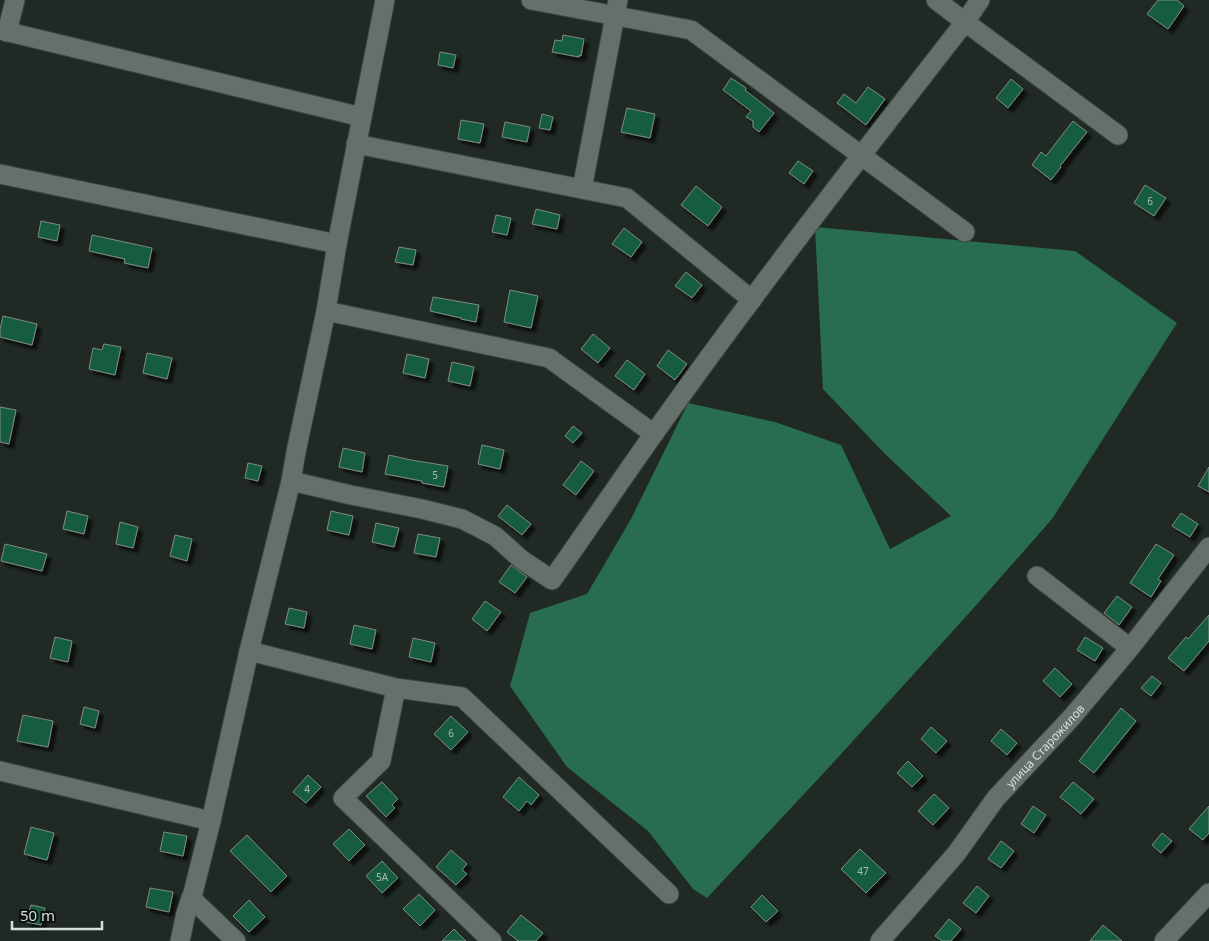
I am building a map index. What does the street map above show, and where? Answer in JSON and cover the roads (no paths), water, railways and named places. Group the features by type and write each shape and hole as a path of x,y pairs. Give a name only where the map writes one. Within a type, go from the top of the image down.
{"street":[{"path":"15,0 4,31 362,117"},
{"path":"180,941 211,821 249,651 291,481 326,311 337,244 385,0"},
{"path":"531,0 617,8 691,30 965,232"},
{"path":"936,0 1118,135"},
{"path":"291,481 462,519 495,536 522,560 552,580 654,434 752,300 980,0"},
{"path":"582,189 617,8"},
{"path":"356,144 626,198 752,300"},
{"path":"0,174 337,244"},
{"path":"326,311 549,358 654,434"},
{"name":"улица Старожилов","path":"880,941 956,854 996,798 1072,717 1130,648 1209,547"},
{"path":"1037,576 1130,648"},
{"path":"249,651 396,688 462,697 669,894"},
{"path":"396,688 381,761 343,798 492,941"},
{"path":"0,770 211,821"},
{"path":"1164,941 1209,893"},
{"path":"191,898 236,941"}]}
